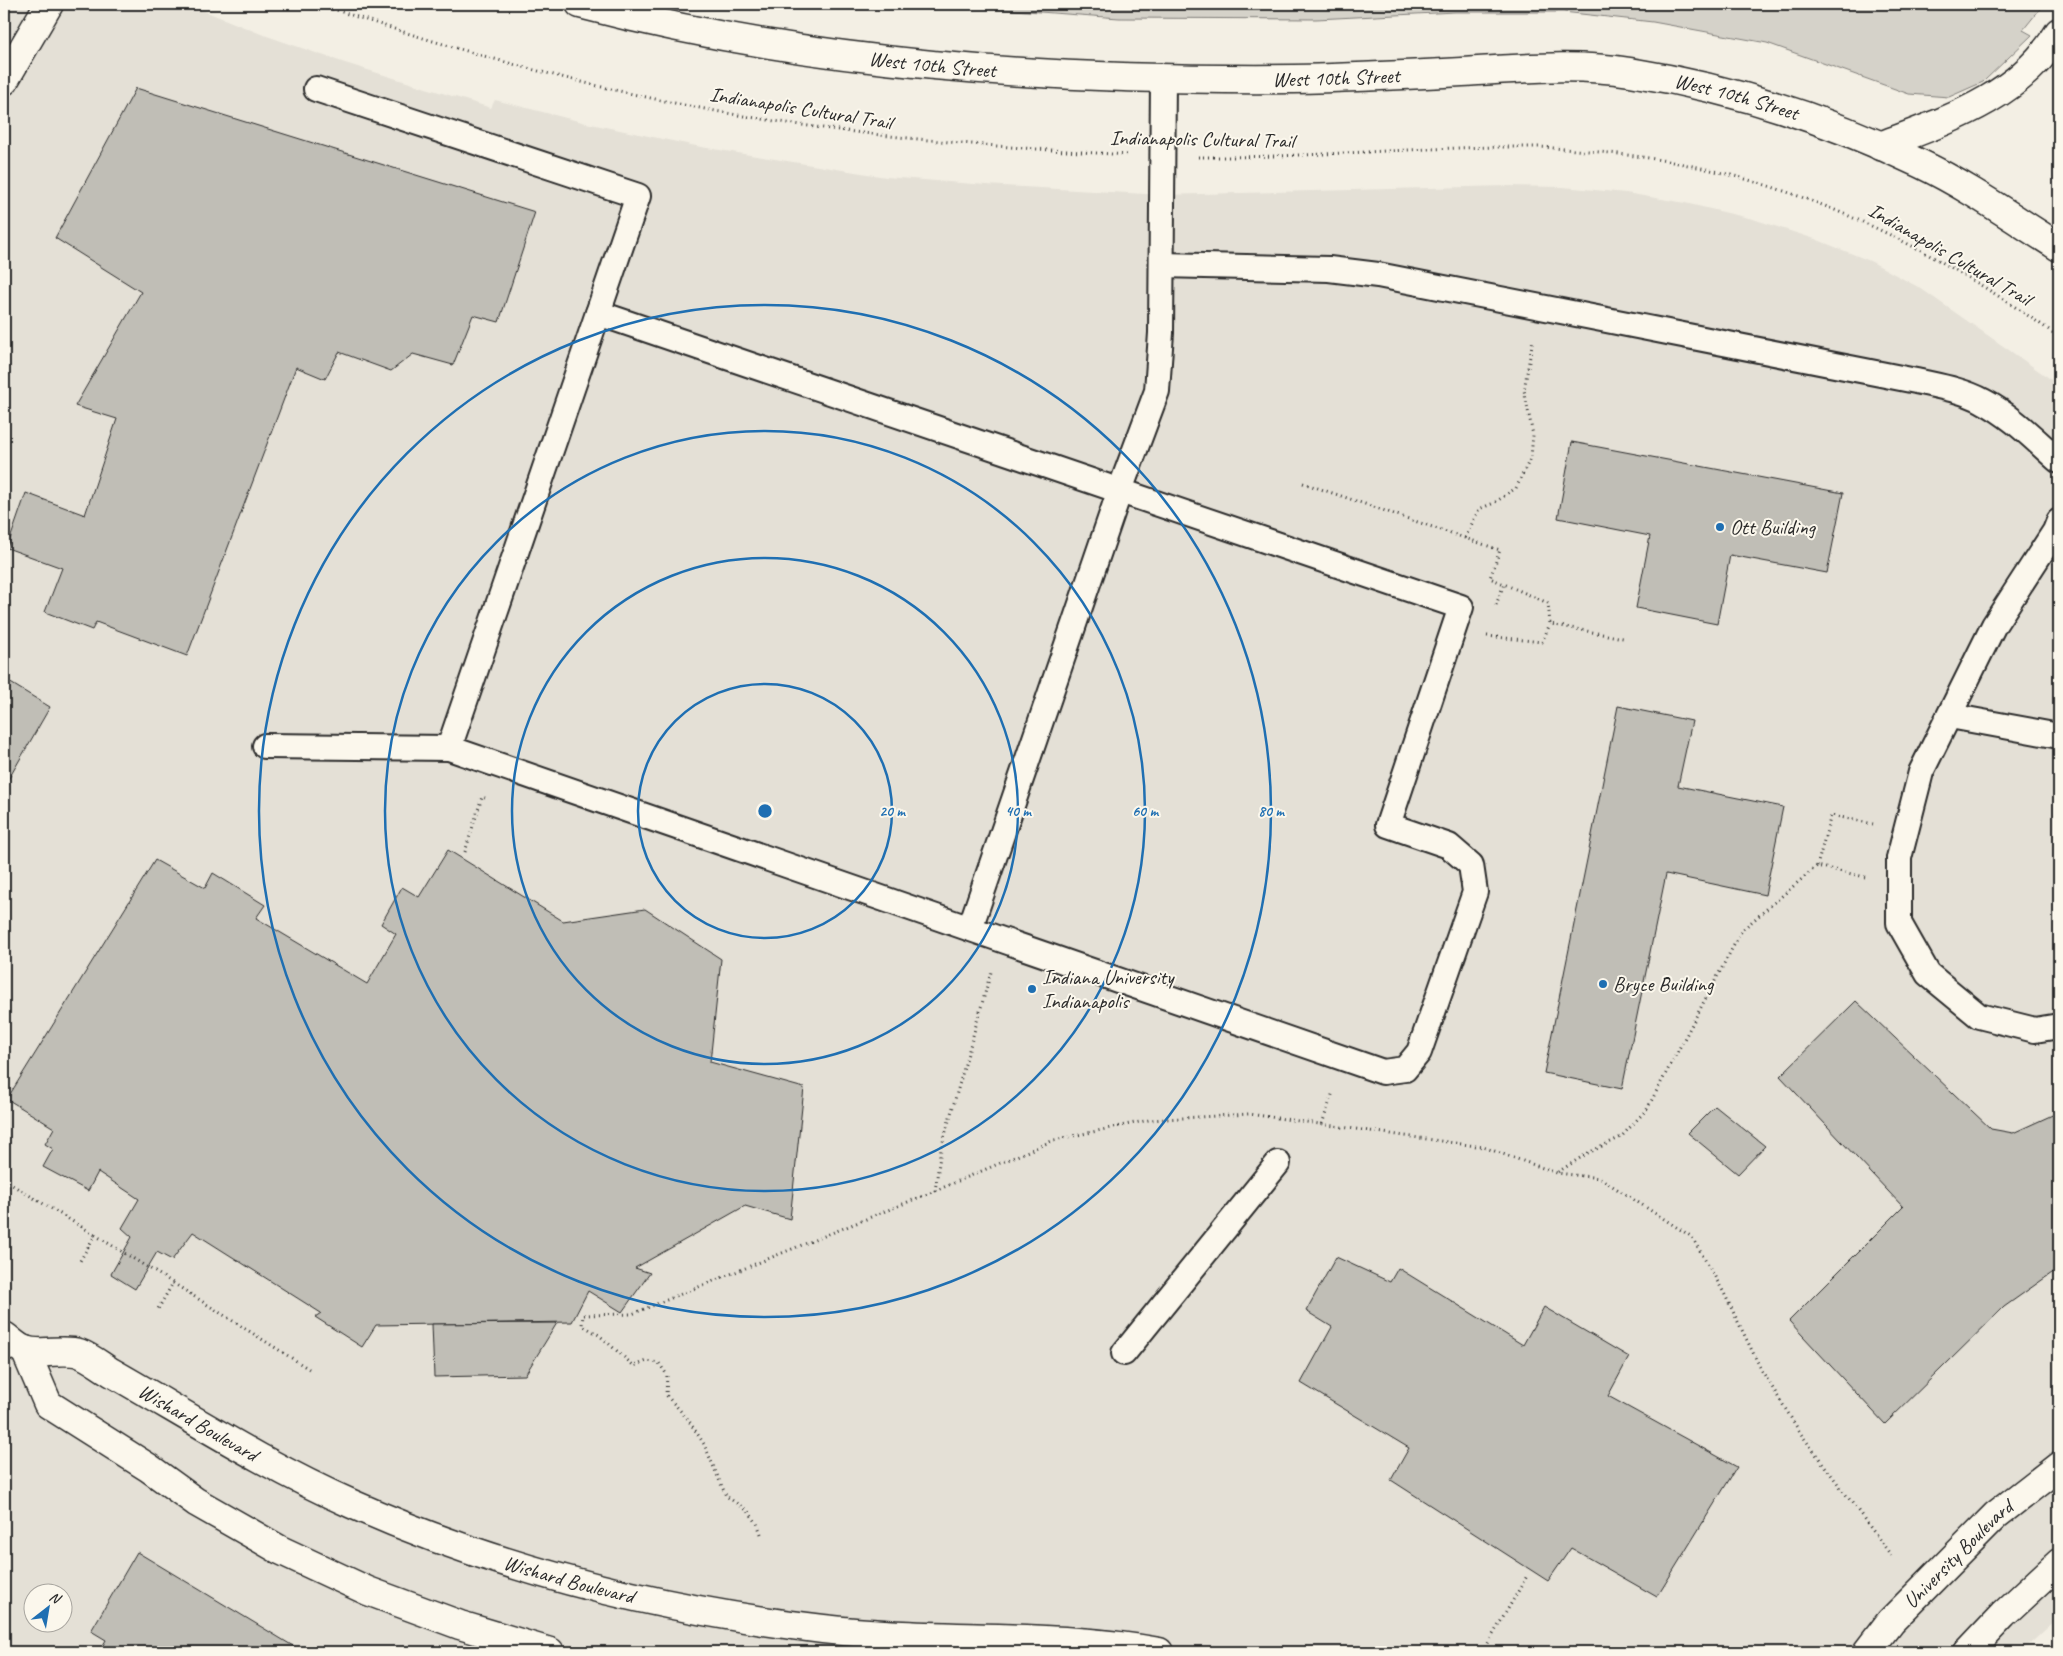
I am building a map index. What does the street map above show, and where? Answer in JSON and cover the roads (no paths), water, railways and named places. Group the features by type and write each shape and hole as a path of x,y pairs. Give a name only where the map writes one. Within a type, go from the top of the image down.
{"street":[{"path":"4,81 50,4"},
{"name":"West 10th Street","path":"580,4 672,25 853,56 924,64 1163,79 1309,78 1573,66 1603,68 1669,78 1720,90 1796,113 1880,146 1952,181 2059,247"},
{"path":"1880,146 1956,117 1996,96 2034,64 2059,32"},
{"name":"Wishard Boulevard","path":"14,1343 48,1404 149,1468 196,1502 280,1550 368,1591 460,1625 550,1652"},
{"name":"Wishard Boulevard","path":"14,1343 79,1353 255,1455 352,1504 454,1544 586,1585 709,1612 823,1629 884,1634 1009,1637 1067,1641 1159,1652"},
{"name":"University Boulevard","path":"1867,1652 1890,1622 1996,1515 2059,1466"},
{"path":"1968,1652 2003,1615 2059,1563"}],"lane":[{"path":"970,928 1120,490 1157,391 1161,332 1163,79"},
{"path":"316,89 638,196 449,748"},
{"path":"1162,265 1329,269 1378,275 1916,381 1982,400 2007,415 2059,461"},
{"path":"265,746 449,748 1383,1072 1405,1069 1419,1052 1475,892 1471,865 1449,846 1388,825 1461,607 598,313"},
{"path":"2059,521 2055,531 1994,625 1921,772 1899,858 1900,923 1928,974 1979,1016 2035,1030 2059,1026"},
{"path":"1950,716 2059,736"},
{"path":"1124,1353 1278,1163"}],"place":[{"name":"Ott Building","path":"1720,527"},
{"name":"Bryce Building","path":"1603,984"},
{"name":"Indiana University Indianapolis","path":"1032,989"}]}
